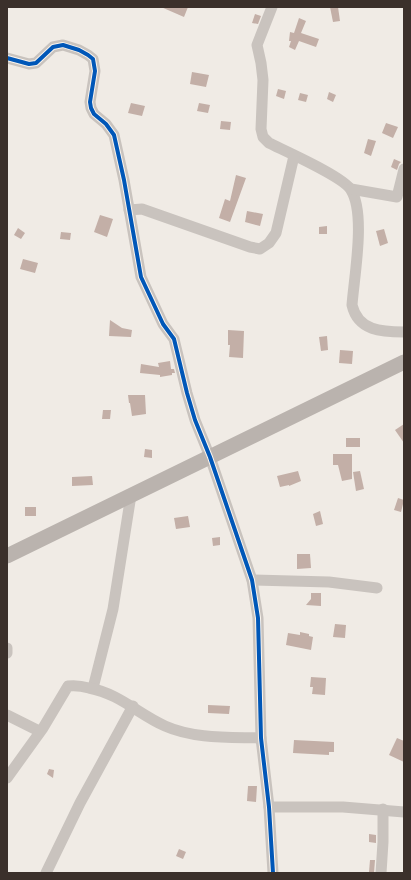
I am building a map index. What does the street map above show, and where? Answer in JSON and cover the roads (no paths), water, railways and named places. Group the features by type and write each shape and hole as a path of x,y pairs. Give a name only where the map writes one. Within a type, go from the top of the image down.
{"street":[{"path":"272,7 257,45 263,80 261,128 264,137 269,143 345,183 351,189 355,199 359,239 352,305 354,314 365,325 376,330 404,332"},
{"path":"7,58 29,64 36,63 53,46 63,45 79,50 93,59 95,71 90,102 91,108 94,114 106,124 114,135 124,180 141,277 163,324 174,339 195,420 210,457 252,580 258,618 261,738 269,807 273,873"},
{"path":"129,210 142,209 250,247 260,248 269,243 276,233 294,156"},
{"path":"351,189 397,196 404,169"},
{"path":"7,556 404,362"},
{"path":"93,688 113,609 131,495"},
{"path":"252,580 329,582 376,588"},
{"path":"7,648 7,653"},
{"path":"7,778 43,728 68,686 75,685 93,688 119,698 165,726 181,731 215,736 261,738"},
{"path":"46,873 80,803 132,706"},
{"path":"7,716 40,731"},
{"path":"269,807 343,807 383,809 404,812"},
{"path":"381,873 383,809"}]}
